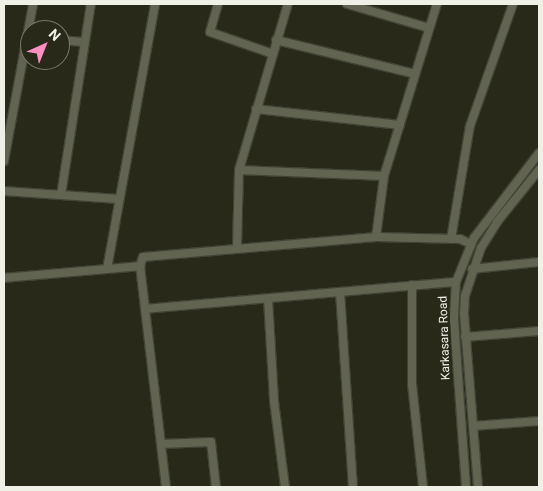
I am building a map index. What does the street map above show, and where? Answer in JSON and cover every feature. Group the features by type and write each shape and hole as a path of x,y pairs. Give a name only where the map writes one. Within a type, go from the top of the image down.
{"street":[{"path":"31,20 33,4"},
{"path":"61,195 83,42 91,4"},
{"path":"107,269 118,199 156,4"},
{"path":"218,4 210,32 272,54"},
{"path":"237,247 239,170 288,4"},
{"path":"347,4 429,28"},
{"path":"376,237 384,176 437,4"},
{"path":"451,238 470,126 513,4"},
{"path":"276,40 415,74"},
{"path":"70,41 83,42"},
{"path":"4,161 21,70"},
{"path":"256,109 400,125"},
{"name":"Karkasara Road","path":"466,487 454,318 456,282 471,244 491,212 536,162 539,153"},
{"path":"239,170 384,176"},
{"name":"Karkasara Road","path":"478,487 465,337 465,296 472,269 496,222 539,170"},
{"path":"4,191 118,199"},
{"path":"166,487 140,266 147,256 237,247 376,237 451,238 471,244"},
{"path":"472,269 539,262"},
{"path":"4,278 140,266"},
{"path":"145,309 456,282"},
{"path":"412,285 412,384 423,487"},
{"path":"340,292 352,487"},
{"path":"268,299 274,400 285,487"},
{"path":"465,337 539,331"},
{"path":"472,426 539,421"},
{"path":"161,444 211,442 216,487"}]}
